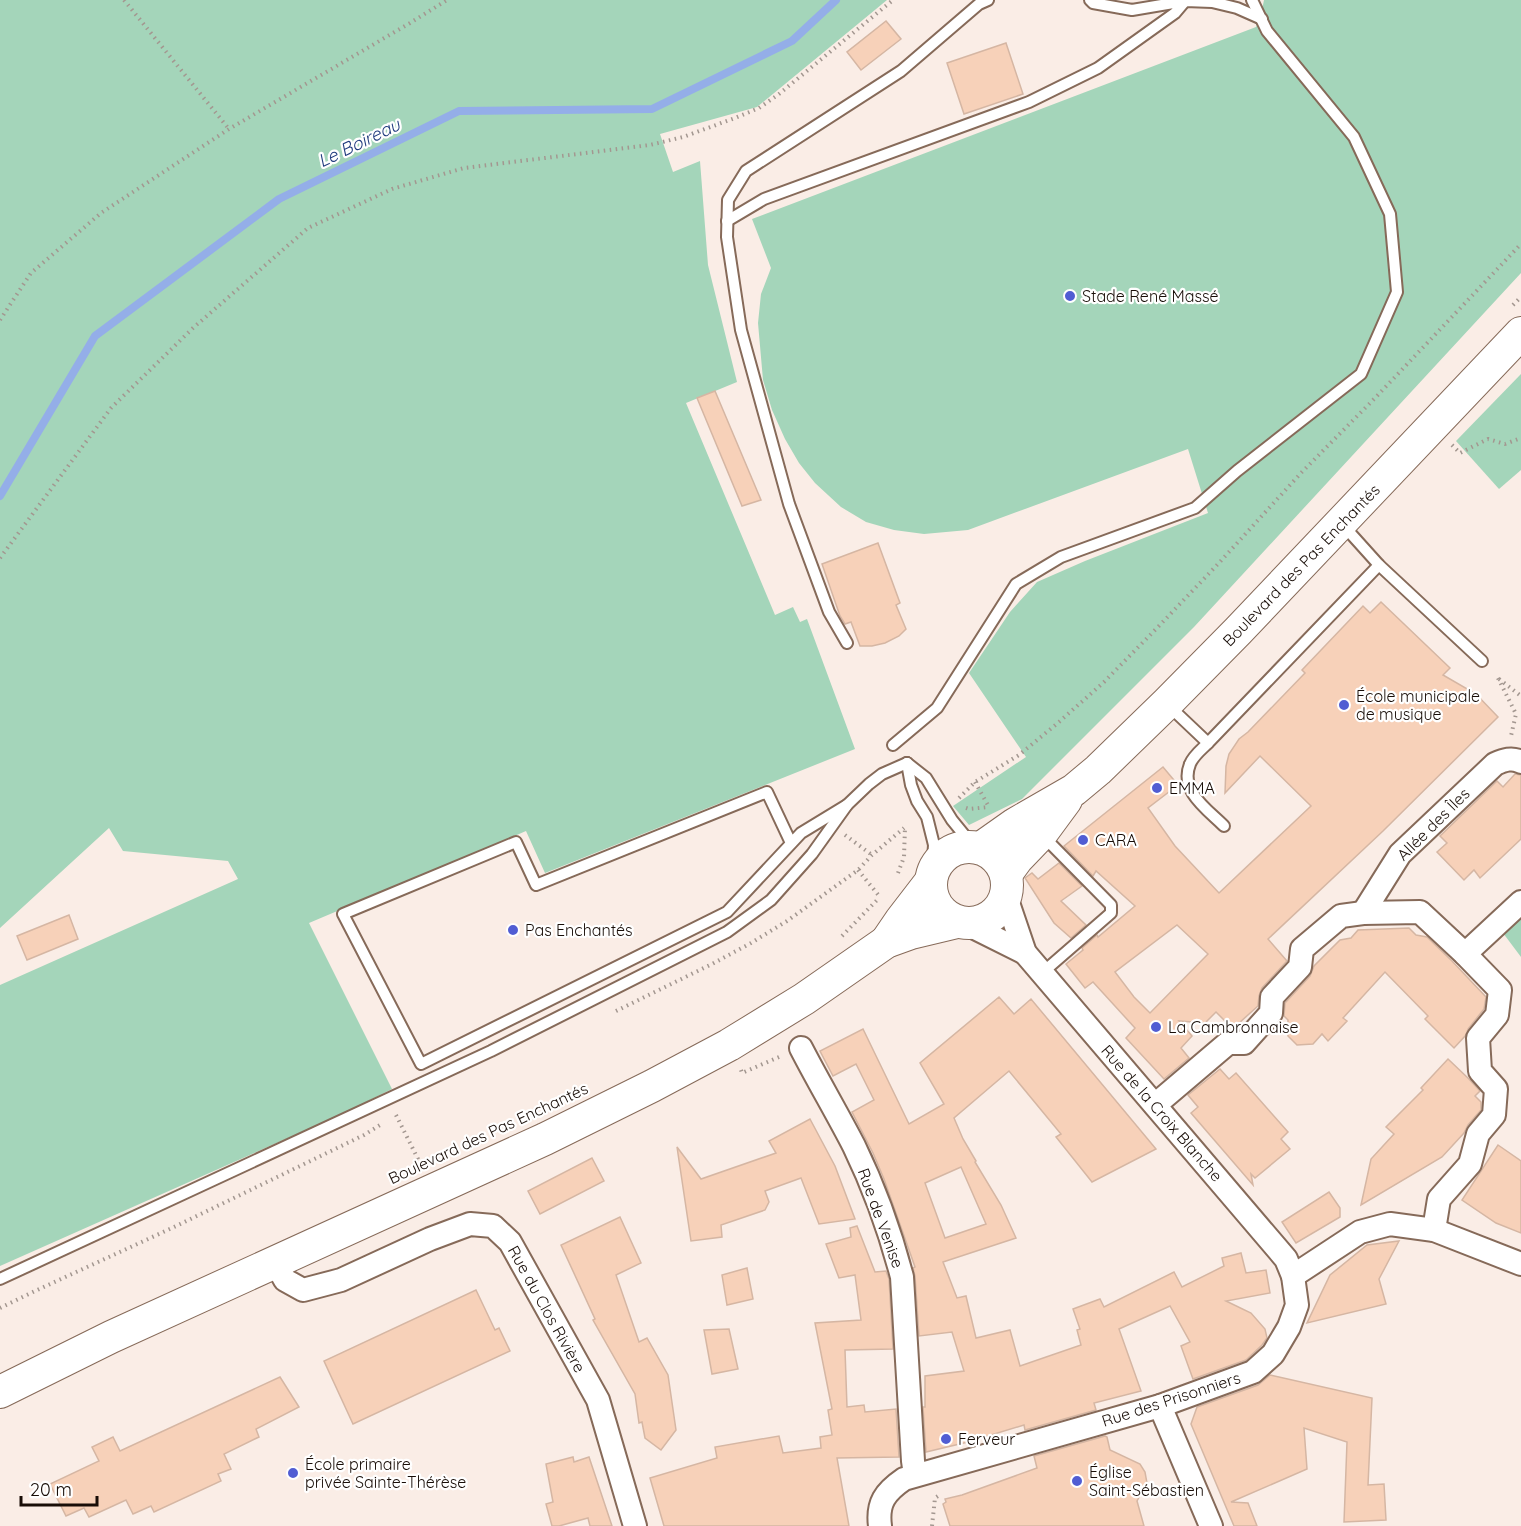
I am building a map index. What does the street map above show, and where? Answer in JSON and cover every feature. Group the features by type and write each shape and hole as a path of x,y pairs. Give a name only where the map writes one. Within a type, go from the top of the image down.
{"main road":[{"name":"Boulevard des Pas Enchantés","path":"886,942 932,877 940,860 959,848 977,848 1074,790 1098,770 1238,632 1521,333"},
{"name":"Boulevard des Pas Enchantés","path":"0,1392 111,1337 545,1139 652,1086 729,1045 804,999 886,942 911,933 961,922 980,922 993,915 1003,904 1006,886 1017,859 1041,834 1074,790"},
{"path":"977,848 994,856 1004,867 1006,886"},
{"path":"932,877 932,896 939,909 950,918 961,922"}],"street":[{"name":"Allée des Îles","path":"1363,914 1400,854 1495,764 1514,760"},
{"name":"Rue de la Croix Blanche","path":"1006,886 1024,953"},
{"path":"1465,954 1521,902"},
{"path":"1155,1105 1228,1043 1244,1043 1271,1013 1272,997 1300,967 1302,950 1341,916 1419,912 1500,990 1497,1015 1478,1038 1480,1071 1496,1089 1494,1115 1478,1134 1470,1164 1439,1199 1434,1230"},
{"name":"Rue de la Croix Blanche","path":"961,922 1024,953 1286,1258 1293,1276"},
{"name":"Rue de Venise","path":"801,1048 854,1147 898,1260 902,1277 915,1475"},
{"name":"Rue du Clos Rivière","path":"275,1262 285,1280 303,1290 341,1281 430,1239 470,1224 493,1226 510,1242 598,1400 635,1526"},
{"path":"1293,1276 1360,1232 1390,1224 1434,1230 1521,1264"},
{"name":"Rue des Prisonniers","path":"880,1526 881,1502 894,1486 904,1479 1160,1406 1253,1372 1273,1354 1290,1328 1297,1305 1293,1276"},
{"path":"1160,1406 1211,1526"}],"lane":[{"path":"847,643 829,612 789,504 741,330 727,237 728,200 746,171 901,71 979,4 988,0"},
{"path":"1090,0 1094,3 1132,10 1185,1 1212,2 1237,8 1262,19"},
{"path":"893,745 937,708 1016,584 1061,557 1195,508 1237,471 1361,374 1397,292 1390,214 1354,136 1267,31 1252,0"},
{"path":"727,221 765,198 1029,102 1098,68 1175,13 1185,1"},
{"path":"1341,524 1379,565 1482,661"},
{"path":"1224,825 1194,796 1188,784 1187,774 1191,762 1379,565"},
{"path":"1167,703 1208,742"},
{"path":"791,843 767,792 536,885 516,842 343,914 421,1064 727,912 801,833 847,805 882,774 907,763"},
{"path":"907,763 926,778 952,820 977,848"},
{"path":"907,763 911,785 927,817 934,845 932,877"},
{"path":"0,1279 491,1051 727,932 771,900 812,854 847,805"},
{"path":"1041,834 1111,905 1111,913 1042,973"}],"path":[{"path":"124,0 229,129"},
{"path":"0,320 31,273 101,213 229,129 447,0"},
{"path":"0,558 111,408 193,328 308,228 392,189 464,168 650,145 683,137 735,118 759,108 779,94 893,0"},
{"path":"954,804 975,782 1019,755 1104,682 1521,244"},
{"path":"1447,440 1460,453 1488,439 1505,444 1521,438"},
{"path":"1514,760 1516,714 1498,678 1521,696"},
{"path":"833,826 872,855"},
{"path":"893,880 900,872 904,856 904,827"},
{"path":"858,870 880,897"},
{"path":"842,936 887,889"},
{"path":"0,1308 353,1141 396,1115 387,1099"},
{"name":"Boulevard des Pas Enchantés","path":"396,1115 421,1166 411,1170"},
{"path":"932,1526 935,1498"}],"green space":[{"path":"0,0 887,0 757,107 660,134 673,172 700,161 708,265 737,382 686,403 775,615 793,607 800,622 807,619 855,749 545,873 526,831 309,923 392,1089 342,1114 0,1266 0,985 238,879 228,861 123,851 109,828 0,928"},
{"path":"1264,0 1521,0 1521,273 1194,627 1022,799 969,825 953,806 1026,757 969,673 1010,612 1037,582 1208,513 1188,449 968,530 924,534 894,530 866,522 841,507 815,483 799,463 772,410 763,380 758,323 761,294 771,268 752,219 1256,27"},
{"path":"1521,374 1521,470 1499,489 1456,441"},
{"path":"1521,917 1521,957 1503,933"}],"building":[{"path":"886,21 901,39 861,70 847,52"},
{"path":"1006,43 1023,94 964,114 947,63"},
{"path":"715,391 761,500 742,506 697,398"},
{"path":"878,543 900,603 896,605 906,629 899,636 885,643 860,646 851,622 845,624 840,616 822,564"},
{"path":"1381,602 1450,668 1443,675 1476,694 1498,717 1383,831 1268,939 1287,961 1262,988 1258,1006 1235,1025 1229,1025 1216,1012 1205,1023 1179,1021 1192,1036 1181,1048 1189,1058 1164,1079 1126,1038 1135,1028 1093,982 1085,988 1066,964 1097,935 1098,937 1135,906 1096,871 1093,876 1064,846 1163,767 1178,785 1148,808 1175,846 1219,893 1311,806 1260,756 1225,793 1229,754 1239,739 1305,673 1302,670 1363,606 1370,613","holes":["1177,925 1208,954 1150,1013 1115,972"]},
{"path":"1515,774 1521,775 1521,839 1480,878 1474,870 1464,880 1437,852 1447,843 1440,836 1497,781 1503,787"},
{"path":"1059,863 1082,886 1061,901 1086,925 1071,938 1054,923 1025,878 1032,873 1038,879"},
{"path":"69,915 78,939 27,960 17,936"},
{"path":"1409,928 1416,935 1427,937 1486,997 1484,1009 1454,1048 1425,1019 1428,1016 1385,972 1343,1018 1347,1021 1328,1041 1322,1034 1313,1044 1297,1045 1288,1036 1288,1020 1284,1016 1285,1003 1310,976 1314,966 1340,940 1351,938 1358,930"},
{"path":"999,997 1014,1014 1031,999 1156,1149 1092,1182 1056,1137 1061,1134 1009,1071 954,1118 975,1162 1001,1205 1016,1238 943,1262 957,1298 966,1296 976,1338 1010,1330 1020,1366 1081,1345 1077,1330 1080,1329 1073,1309 1100,1299 1104,1307 1174,1272 1182,1287 1224,1266 1222,1258 1241,1253 1246,1273 1266,1270 1270,1293 1226,1301 1251,1313 1265,1329 1267,1338 1262,1345 1246,1360 1193,1379 1181,1346 1190,1342 1170,1306 1119,1329 1141,1391 1094,1403 1096,1410 1025,1430 1024,1425 926,1452 923,1407 925,1407 925,1376 964,1371 952,1332 919,1336 913,1268 915,1267 884,1179 852,1112 874,1100 856,1064 833,1076 820,1051 863,1029 909,1124 944,1104 920,1063","holes":["961,1167 986,1224 945,1238 925,1183"]},
{"path":"1448,1059 1480,1091 1475,1096 1481,1102 1481,1110 1442,1157 1361,1205 1371,1159 1394,1134 1386,1127 1423,1090 1421,1088"},
{"path":"1220,1069 1229,1079 1236,1073 1288,1132 1281,1139 1290,1149 1255,1178 1251,1174 1253,1185 1191,1113 1198,1107 1188,1095"},
{"path":"810,1119 835,1166 855,1219 819,1224 801,1178 765,1191 769,1202 765,1210 721,1225 722,1237 691,1241 677,1147 701,1179 776,1153 769,1141"},
{"path":"1498,1145 1521,1161 1521,1233 1496,1223 1462,1200"},
{"path":"592,1158 604,1181 540,1214 528,1191"},
{"path":"1329,1192 1340,1208 1340,1217 1296,1243 1282,1222"},
{"path":"620,1217 641,1263 616,1275 639,1342 647,1338 668,1375 676,1430 661,1450 645,1438 642,1422 639,1423 635,1394 593,1320 595,1319 561,1245"},
{"path":"857,1226 875,1272 886,1271 889,1279 893,1349 845,1350 847,1407 864,1405 865,1412 896,1409 899,1457 837,1458 849,1526 664,1526 650,1478 717,1458 715,1447 779,1436 783,1453 821,1448 820,1437 832,1435 828,1410 832,1409 815,1323 861,1320 855,1275 839,1278 826,1244 851,1237 850,1228"},
{"path":"1399,1241 1379,1279 1386,1304 1307,1323 1330,1275 1367,1245"},
{"path":"747,1268 753,1299 727,1305 722,1275"},
{"path":"476,1290 495,1330 499,1328 510,1351 353,1424 324,1361"},
{"path":"729,1329 738,1369 712,1374 704,1330"},
{"path":"1270,1375 1372,1398 1368,1485 1384,1484 1386,1520 1344,1522 1347,1442 1304,1428 1307,1469 1231,1502 1248,1503 1257,1526 1234,1526 1191,1424 1197,1407 1258,1385"},
{"path":"280,1377 299,1407 256,1429 259,1437 224,1454 231,1469 218,1474 221,1481 154,1512 151,1506 133,1514 126,1500 89,1517 84,1508 66,1516 50,1484 99,1461 92,1447 113,1437 120,1451"},
{"name":"Église Saint-Sébastien","path":"1105,1436 1110,1450 1140,1464 1145,1472 1147,1483 1137,1501 1144,1526 950,1526 943,1504 946,1502 945,1499 1037,1468 1034,1456"},
{"path":"573,1457 574,1462 589,1457 612,1526 590,1526 588,1518 552,1526 546,1504 553,1502 546,1464"}],"waterway":[{"name":"Le Boireau","path":"0,496 95,336 279,199 459,111 652,109 792,41 836,0"}],"place":[{"name":"Stade René Massé","path":"1070,296"},
{"name":"École municipale de musique","path":"1344,705"},
{"name":"EMMA","path":"1157,788"},
{"name":"CARA","path":"1083,840"},
{"name":"Pas Enchantés","path":"513,930"},
{"name":"La Cambronnaise","path":"1156,1027"},
{"name":"Ferveur","path":"946,1439"},
{"name":"École primaire privée Sainte-Thérèse","path":"293,1473"},
{"name":"Église Saint-Sébastien","path":"1077,1481"}]}
